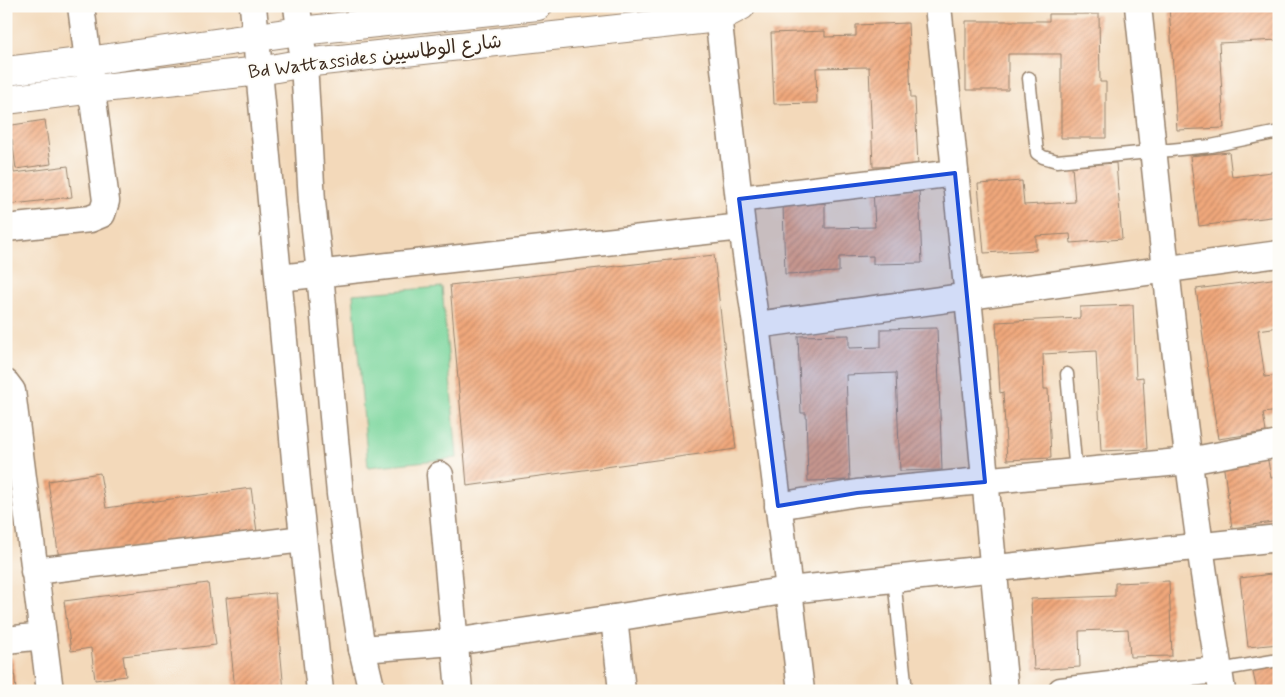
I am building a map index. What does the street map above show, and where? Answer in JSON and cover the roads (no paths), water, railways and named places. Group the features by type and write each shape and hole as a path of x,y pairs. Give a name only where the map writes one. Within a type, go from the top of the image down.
{"street":[{"path":"6,228 90,219 102,214 106,201 81,6"},
{"path":"253,6 303,539 320,691"},
{"name":"Bd Wattassides شارع الوطاسيين","path":"6,71 89,61 257,36 299,18 538,6"},
{"path":"938,6 1006,691"},
{"path":"1061,691 1111,684 1128,679 1221,680 1189,461 1138,6"},
{"path":"725,10 742,227 756,325 801,691"},
{"name":"Bd Wattassides شارع الوطاسيين","path":"6,100 260,71 304,63 725,10"},
{"path":"299,18 304,63 312,202 340,494 362,648 372,691"},
{"path":"739,199 955,173"},
{"path":"279,278 742,227"},
{"path":"756,325 1279,254"},
{"path":"6,383 12,391 50,691"},
{"path":"778,506 856,493 1189,461 1279,444"},
{"path":"440,475 459,691"},
{"path":"362,648 454,642 789,590 1279,538"},
{"path":"34,571 303,539"},
{"path":"614,618 622,691"},
{"path":"6,640 43,636"}],"lane":[{"path":"1029,78 1037,153 1057,161 1211,146 1279,132"},
{"path":"1067,374 1076,473"},
{"path":"894,579 906,691"},
{"path":"1221,680 1279,660"}]}
